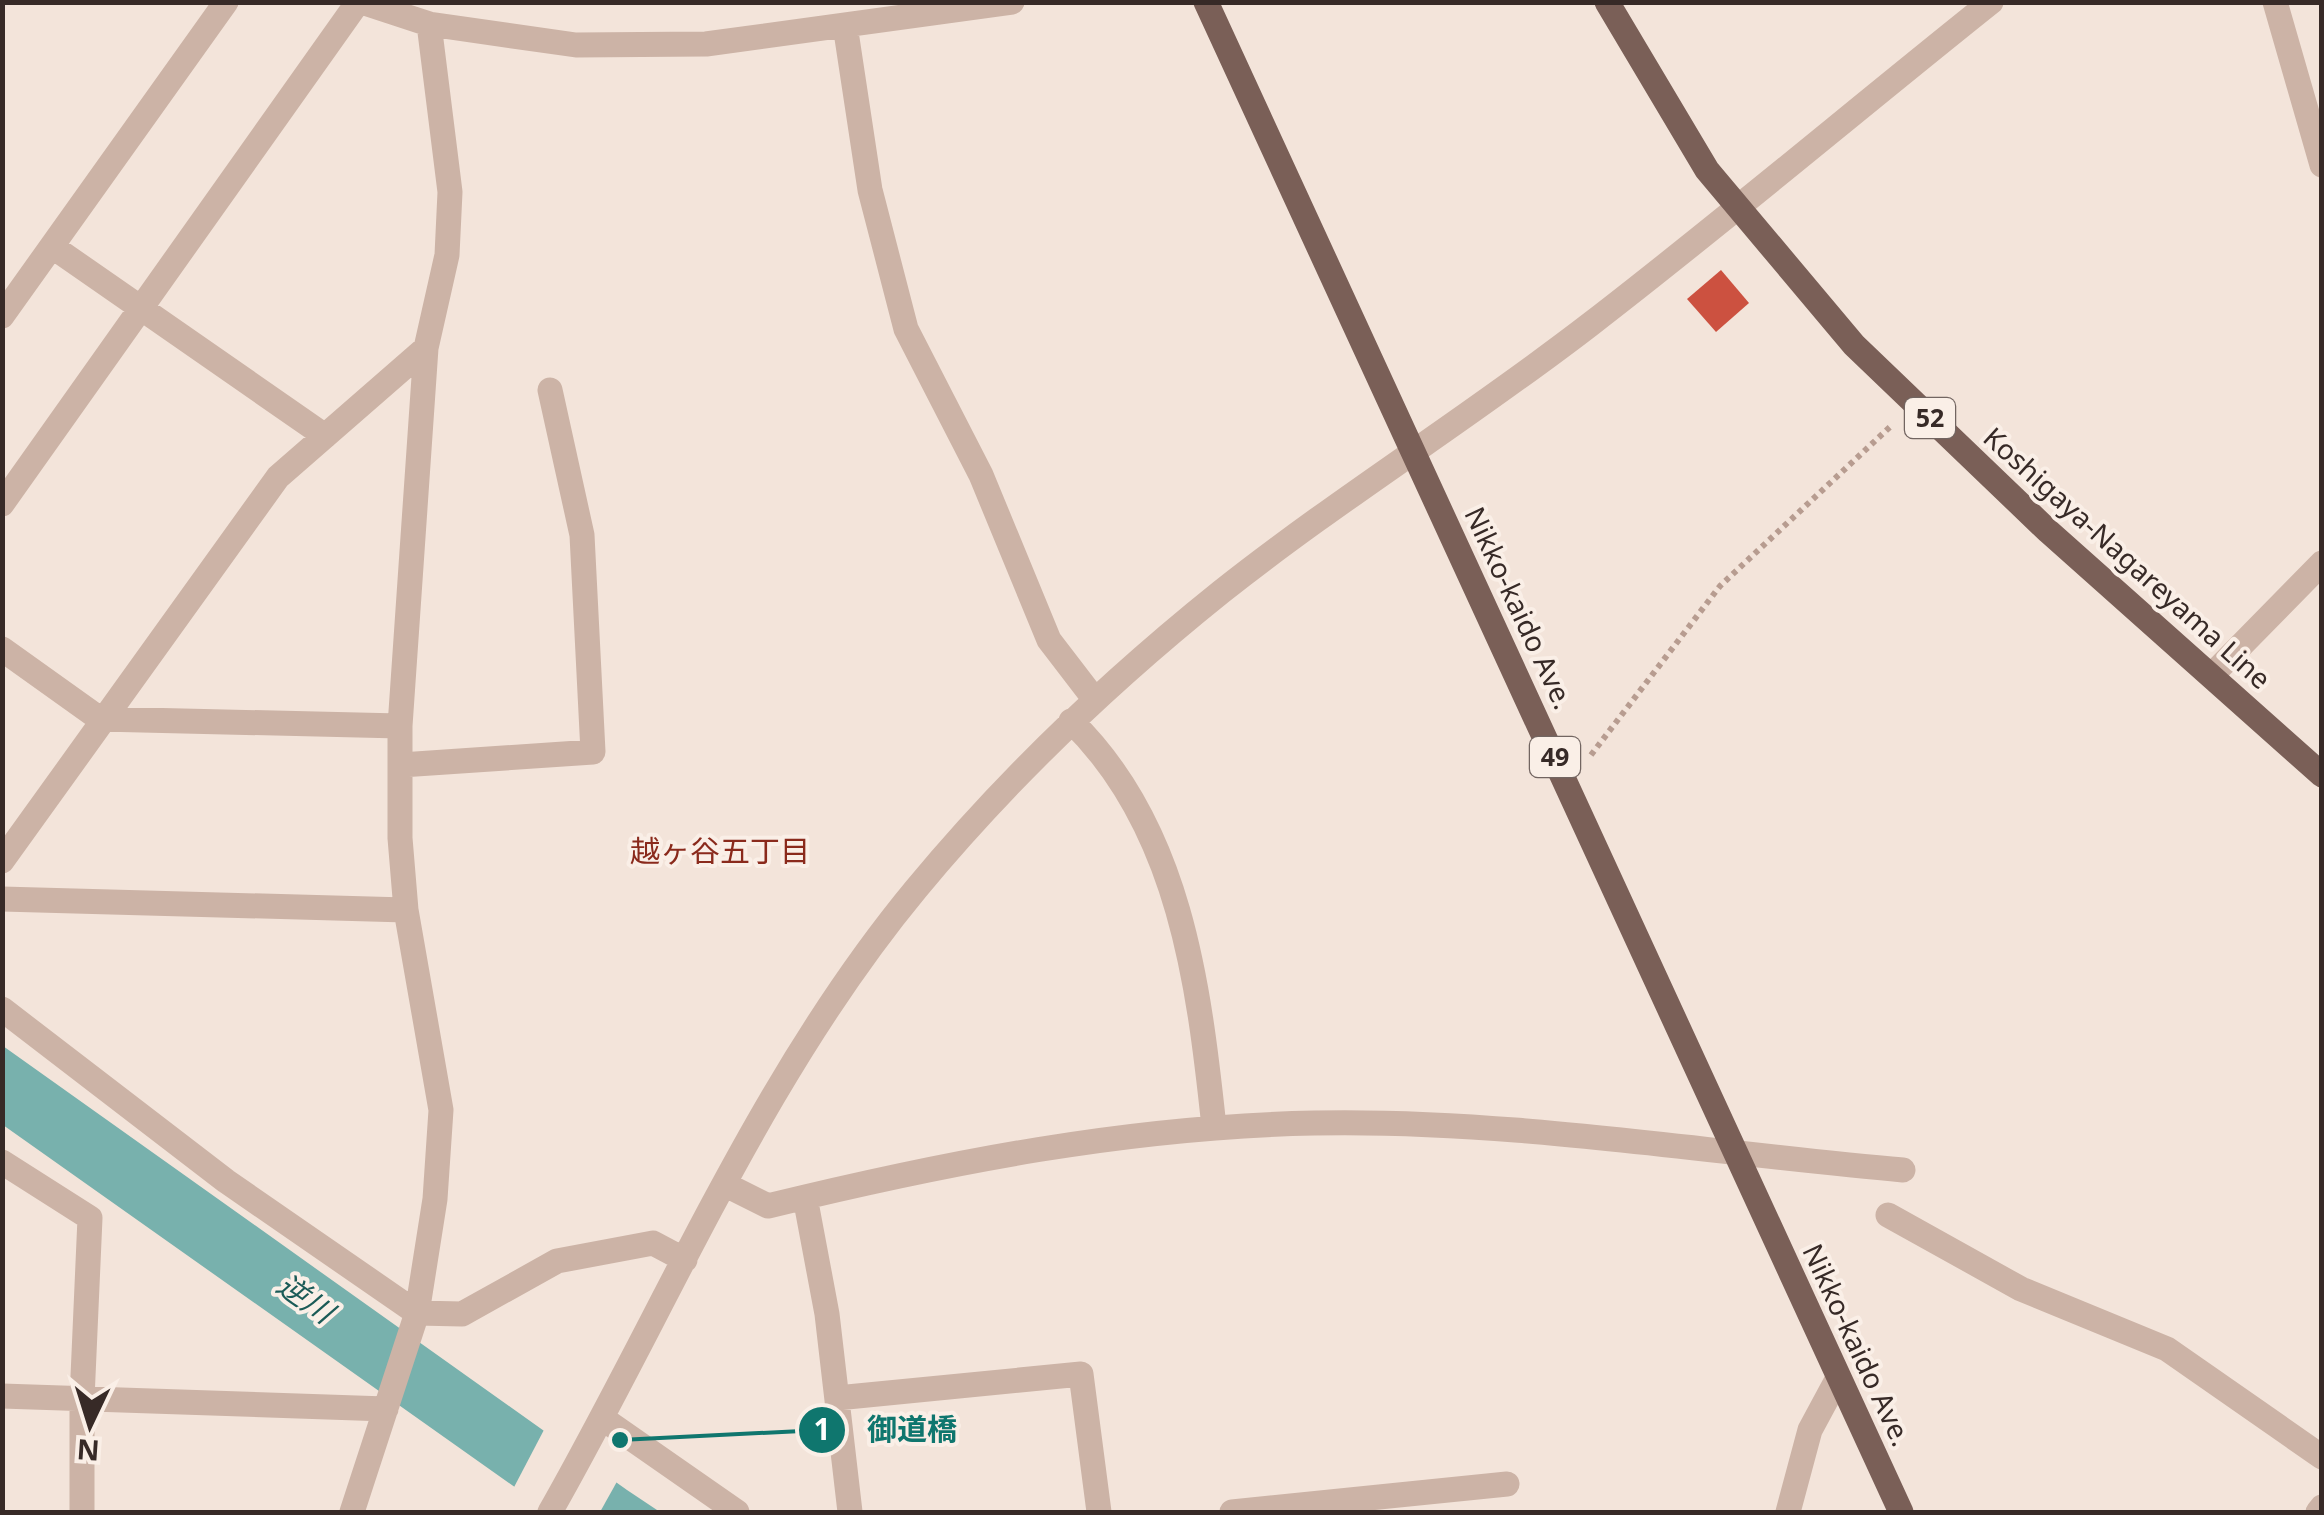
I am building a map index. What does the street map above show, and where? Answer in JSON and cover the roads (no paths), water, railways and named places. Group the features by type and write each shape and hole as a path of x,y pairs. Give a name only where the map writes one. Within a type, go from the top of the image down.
{"main road":[{"name":"Nikko-kaido Ave.","path":"1206,2 1902,1512"},
{"name":"Koshigaya-Nagareyama Line","path":"1607,2 1670,114 1734,206 1854,345 2048,531 2322,775"}],"street":[{"path":"2,316 226,2"},
{"path":"2,504 360,2 522,40 631,46 706,44 1012,2"},
{"path":"550,1512 724,1184 814,1026 864,956 984,810 1095,700 1224,590 1592,324 1991,2"},
{"path":"2275,2 2322,165"},
{"path":"352,1512 417,1313 435,1200 442,1110 406,910 400,726 426,348 447,254 450,192 421,15"},
{"path":"845,25 870,190 906,329 982,475 1048,640 1095,700"},
{"path":"53,247 326,436"},
{"path":"6,849 278,477 426,348"},
{"path":"401,765 593,752 582,535 550,390"},
{"path":"2212,675 2322,563"},
{"path":"2,649 100,719 400,726"},
{"path":"1071,722 1099,748 1162,863 1190,946 1214,1127"},
{"path":"2,899 406,910"},
{"path":"2,1009 226,1181 417,1313 462,1314 557,1262 653,1243 685,1260"},
{"path":"724,1184 768,1206 1064,1142 1214,1127 1317,1123 1473,1130 1903,1170"},
{"path":"2,1162 90,1218 82,1399 82,1512"},
{"path":"804,1197 827,1314 850,1512"},
{"path":"1888,1215 2021,1289 2167,1349 2322,1457"},
{"path":"837,1398 1080,1374 1099,1512"},
{"path":"1788,1512 1810,1430 1838,1378"},
{"path":"2,1396 386,1408"},
{"path":"597,1429 736,1512"},
{"path":"1232,1512 1312,1509 1508,1484"}],"water":[{"name":"逆川","path":"3,1046 660,1512 550,1512 3,1125"}],"place":[{"name":"御道橋","path":"620,1440"}],"district":[{"name":"越ヶ谷五丁目","path":"720,852"}]}
